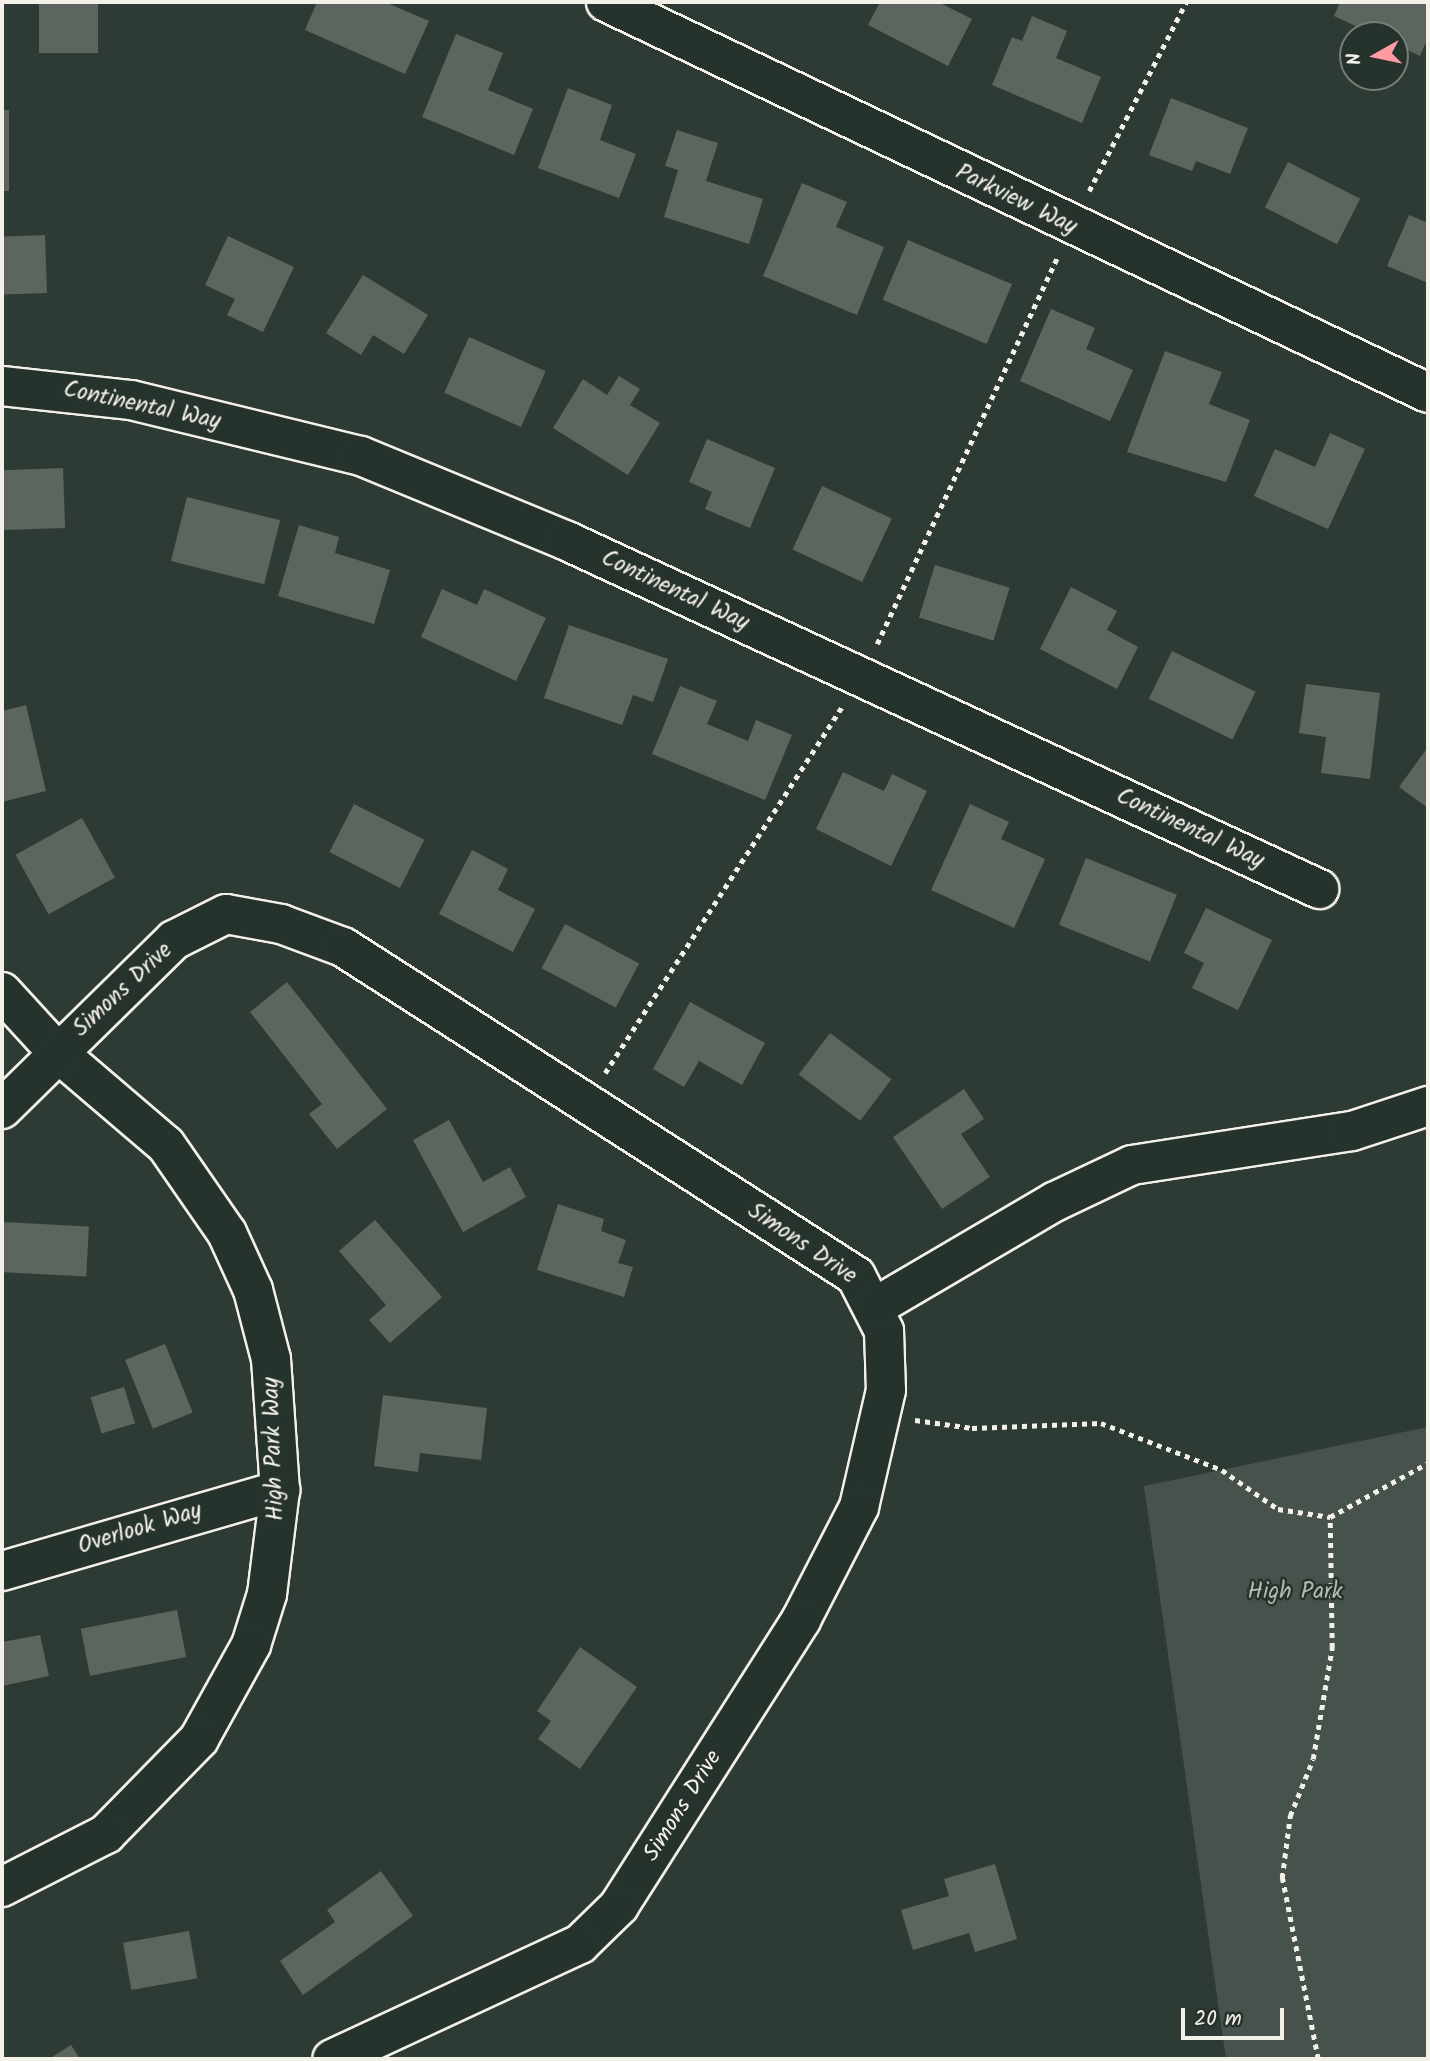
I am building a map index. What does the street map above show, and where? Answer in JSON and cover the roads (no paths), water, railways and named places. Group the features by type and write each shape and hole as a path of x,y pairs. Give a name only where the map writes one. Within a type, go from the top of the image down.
{"street":[{"name":"Parkview Way","path":"606,2 1071,226 1428,393"},
{"name":"Continental Way","path":"2,386 131,400 361,456 567,541 1319,889"},
{"name":"Simons Drive","path":"2,1109 57,1052 174,940 226,914 281,924 343,947 856,1276 875,1307 884,1331 881,1407 859,1507 801,1620 619,1906 580,1944 332,2059"},
{"name":"High Park Way","path":"2,992 57,1052 166,1145 227,1233 253,1290 271,1359 280,1490 267,1594 251,1645 199,1739 106,1834 2,1887"},
{"path":"875,1307 1054,1202 1132,1165 1352,1131 1428,1107"},
{"name":"Overlook Way","path":"2,1571 280,1490"}],"park label":[{"name":"High Park","path":"1295,1592"}]}
